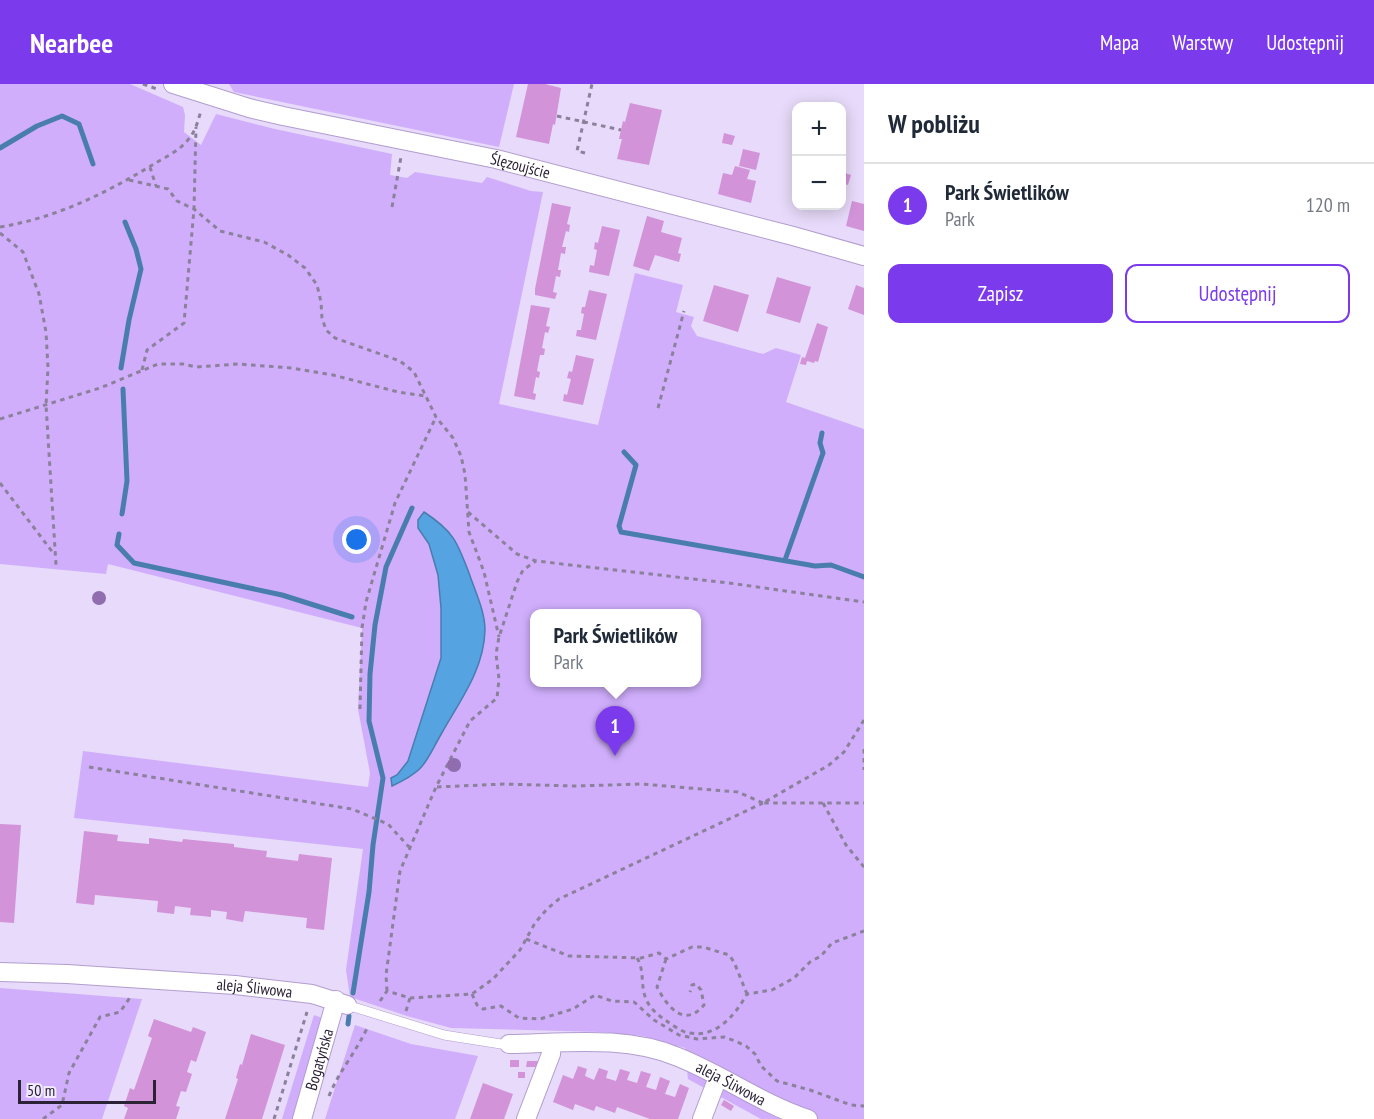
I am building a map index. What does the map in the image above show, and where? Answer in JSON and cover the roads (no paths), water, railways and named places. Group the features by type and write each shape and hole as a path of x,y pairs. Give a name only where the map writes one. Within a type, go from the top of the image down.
{"street":[{"name":"Ślęzoujście","path":"173,84 249,108 283,116 496,159 864,256"},
{"name":"aleja Śliwowa","path":"0,972 207,982 312,994 341,1003"},
{"name":"Bogatyńska","path":"302,1119 341,1003"},
{"path":"526,1119 552,1043"},
{"name":"aleja Śliwowa","path":"505,1044 619,1043 646,1046 677,1056 800,1118"},
{"path":"702,1119 718,1077"}],"lane":[{"name":"aleja Śliwowa","path":"341,1003 444,1035 505,1044"}],"water":[{"path":"424,512 448,531 461,553 483,616 484,644 476,671 428,758 419,770 392,786 391,778 397,775 408,761 441,658 441,608 438,575 429,544 418,528 418,520"}],"waterway":[{"path":"0,148 37,126 62,116 79,124 93,164"},
{"path":"121,368 141,269 125,222"},
{"path":"122,514 127,481 123,389"},
{"path":"785,560 823,453 820,443 822,433"},
{"path":"624,452 636,465 619,526 621,532 815,566 831,565 864,577"},
{"path":"353,993 369,892 383,778 369,721 370,674 375,625 386,567 412,508"},
{"path":"119,534 117,545 134,563 282,595 352,617"},
{"path":"348,1024 349,1016"}],"place":[{"name":"Park Świetlików","path":"615,756"}]}
